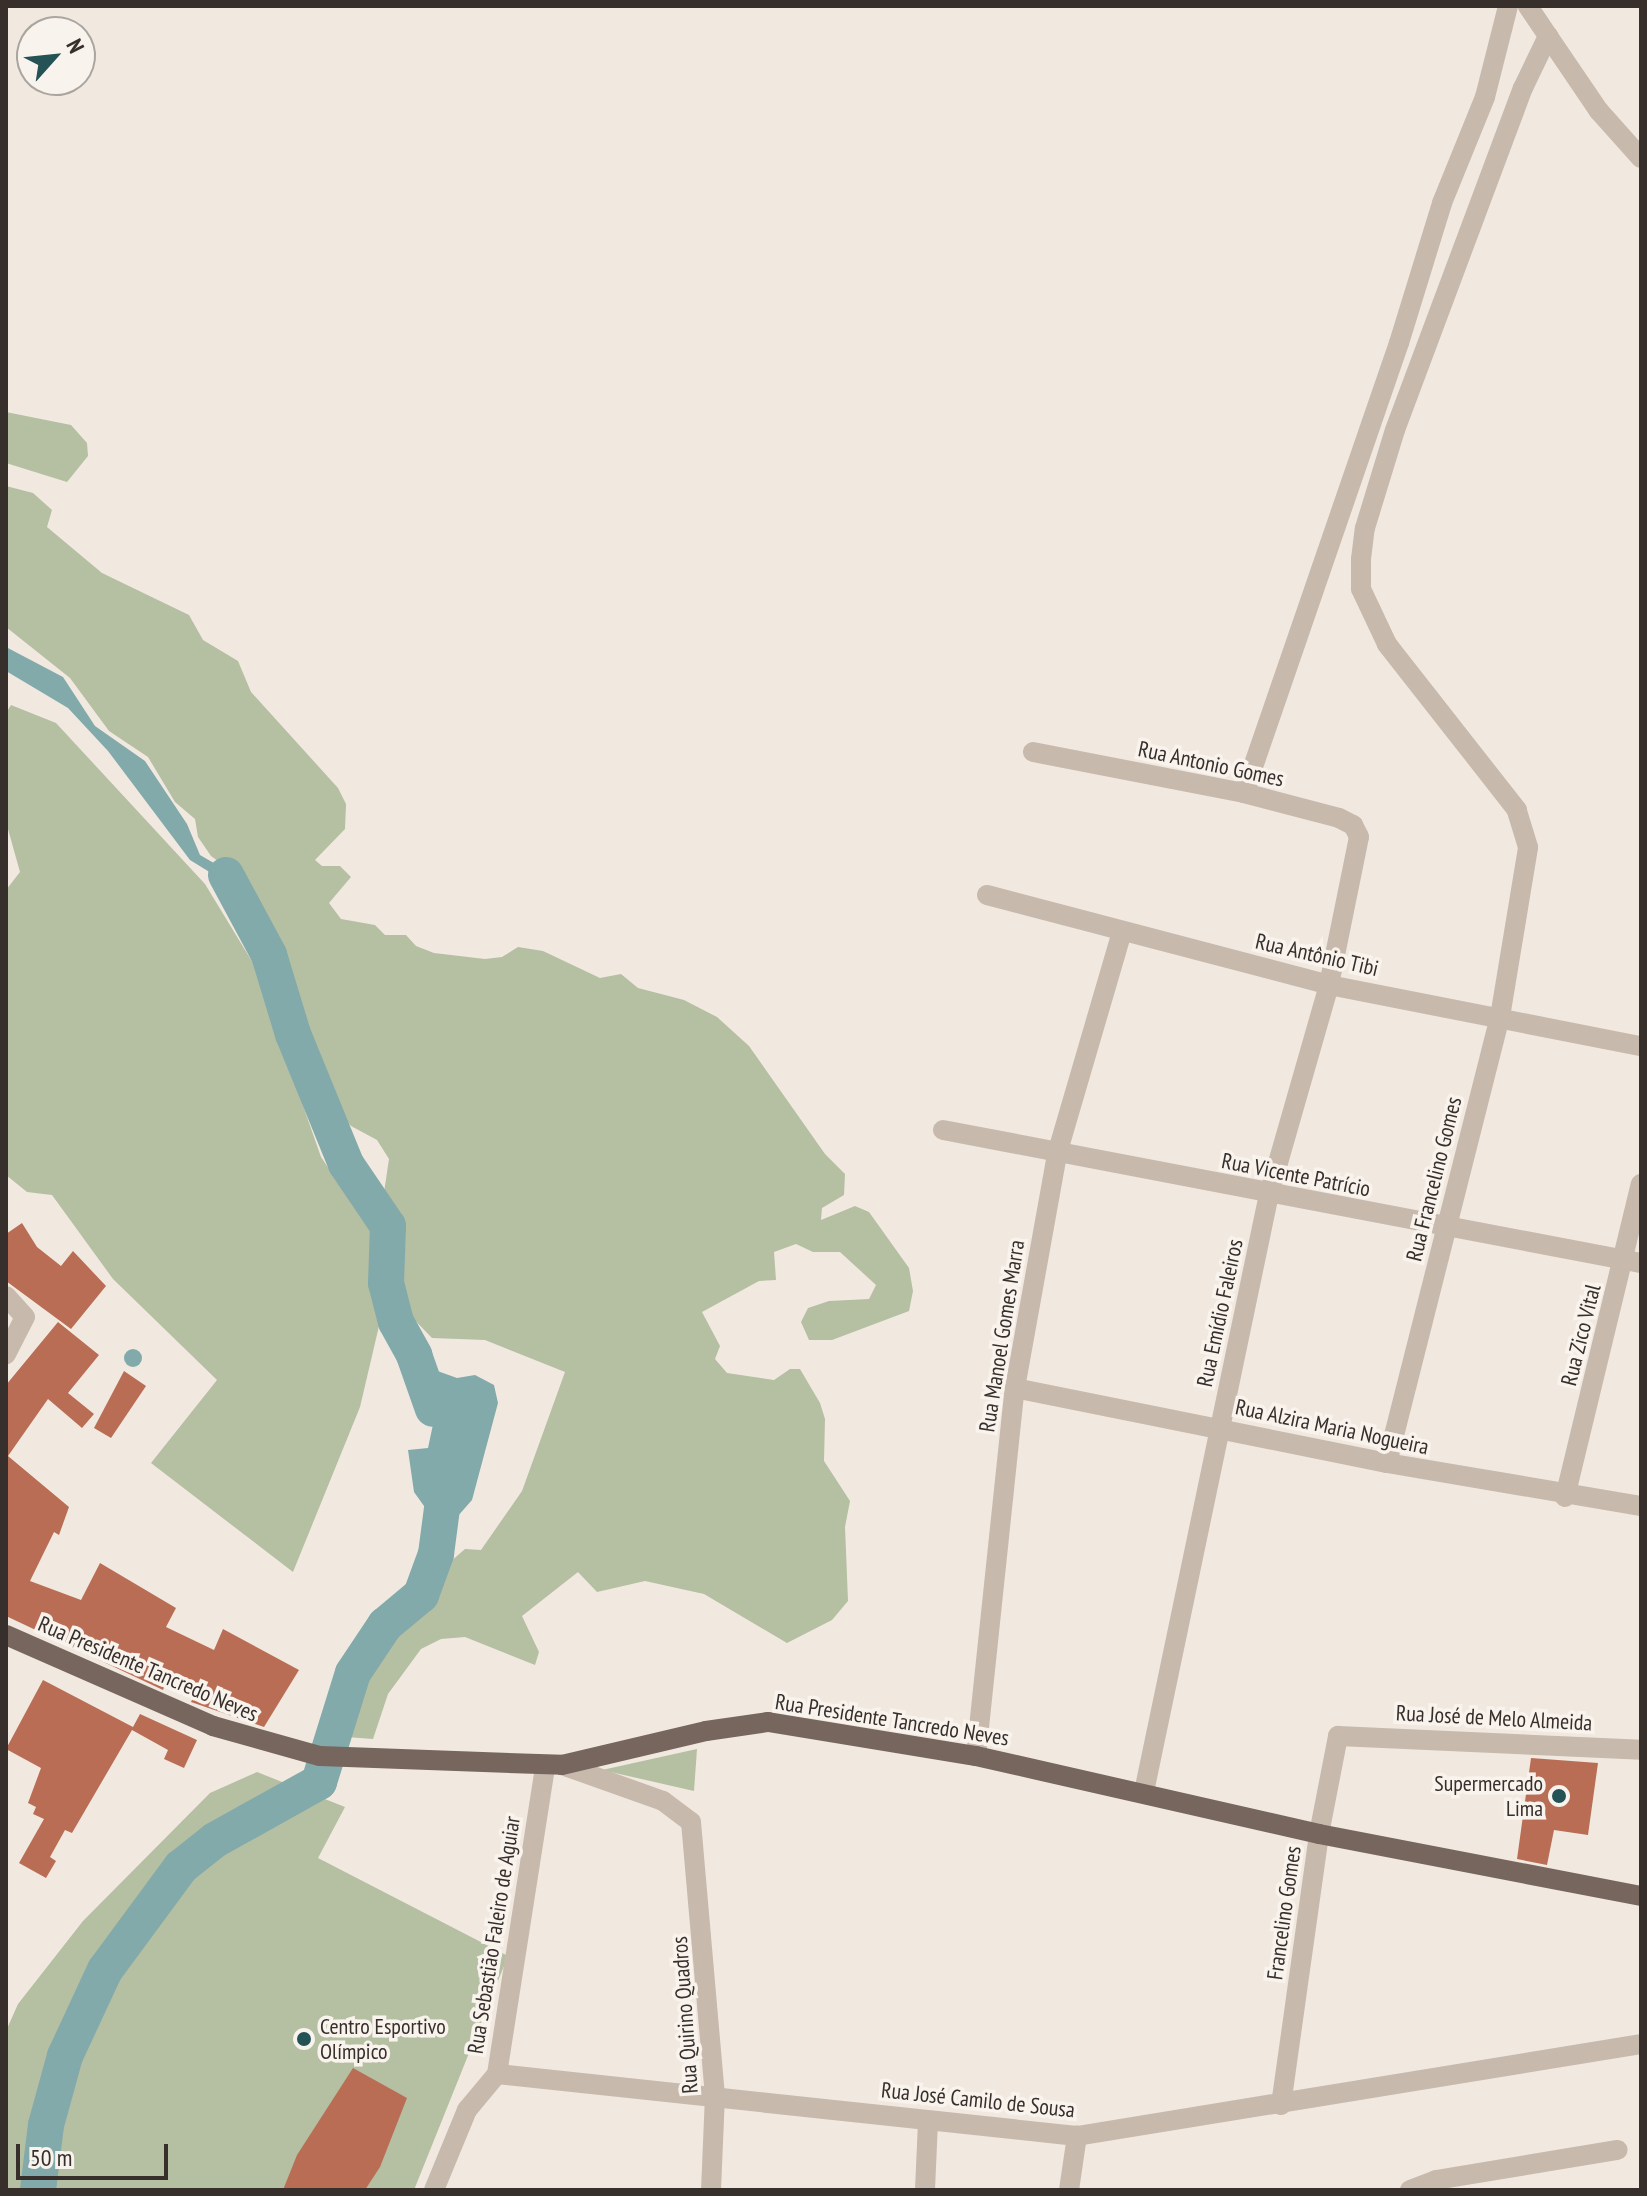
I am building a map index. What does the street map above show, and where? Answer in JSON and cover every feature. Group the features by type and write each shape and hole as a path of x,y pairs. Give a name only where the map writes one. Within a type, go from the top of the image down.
{"main road":[{"name":"Rua Presidente Tancredo Neves","path":"6,1635 213,1726 276,1745 371,1759 554,1765 706,1731 768,1722 976,1756 1319,1834 1641,1896"}],"street":[{"path":"1244,793 1404,330 1442,203 1485,97 1508,6"},
{"path":"1528,6 1599,111 1641,158"},
{"name":"Rua Francelino Gomes","path":"1387,1463 1500,1017 1520,904 1526,827 1387,644 1361,589 1361,559 1365,528 1395,430 1523,88 1548,36"},
{"name":"Rua Antonio Gomes","path":"1033,752 1244,793 1347,821 1356,830 1359,847"},
{"name":"Rua Emídio Faleiros","path":"1144,1792 1269,1194 1329,985 1359,847"},
{"name":"Rua Antônio Tibi","path":"987,895 1329,985 1641,1046"},
{"name":"Rua Manoel Gomes Marra","path":"976,1756 1015,1388 1057,1154 1122,932"},
{"name":"Rua Vicente Patrício","path":"943,1130 1633,1261"},
{"name":"Rua Zico Vital","path":"1565,1497 1633,1261 1641,1184"},
{"path":"6,1296 25,1317 6,1354"},
{"name":"Rua Alzira Maria Nogueira","path":"1015,1388 1565,1497 1641,1506"},
{"name":"Rua José de Melo Almeida","path":"1345,1734 1641,1750"},
{"name":"Francelino Gomes","path":"1281,2105 1334,1741 1345,1734"},
{"name":"Rua Quirino Quadros","path":"554,1765 663,1801 691,1822 696,1837 715,2095 711,2190"},
{"name":"Rua Sebastião Faleiro de Aguiar","path":"434,2190 467,2110 497,2074 554,1765"},
{"name":"Rua José Camilo de Sousa","path":"497,2074 1077,2136 1641,2044"},
{"path":"925,2190 928,2121"},
{"path":"1069,2190 1077,2136"},
{"path":"1410,2190 1436,2180 1618,2150"}],"green space":[{"path":"6,412 71,425 87,443 88,456 67,482 6,463"},
{"path":"6,486 33,493 52,510 47,527 102,573 189,615 203,640 238,661 251,692 338,788 346,804 345,829 315,860 322,866 340,866 351,877 329,903 341,919 375,925 385,935 406,935 416,946 434,953 485,959 502,957 518,947 543,951 600,978 621,974 638,988 684,1000 717,1017 749,1046 825,1154 845,1174 844,1195 822,1208 821,1220 855,1206 869,1212 909,1268 913,1291 909,1311 832,1340 809,1340 801,1322 808,1308 829,1301 869,1299 876,1285 840,1252 813,1252 796,1244 774,1252 776,1280 759,1281 702,1312 720,1346 715,1359 727,1373 774,1380 790,1369 800,1369 820,1403 825,1419 824,1461 850,1501 845,1527 848,1601 832,1620 787,1643 704,1594 645,1581 597,1592 578,1572 522,1616 539,1652 535,1665 465,1637 441,1639 421,1649 388,1694 373,1739 346,1737 363,1682 397,1628 422,1605 442,1569 465,1549 481,1550 522,1491 565,1372 485,1340 432,1338 405,1310 401,1221 383,1199 389,1159 377,1140 351,1126 336,1108 304,1028 280,948 256,918 233,872 211,856 198,837 195,819 175,802 148,757 109,731 70,678 6,627"},
{"path":"11,705 56,723 205,884 253,963 321,1157 374,1235 379,1326 360,1407 293,1572 151,1463 217,1380 113,1279 52,1195 27,1192 6,1175 6,890 20,872 6,822 6,713"},
{"path":"697,1749 694,1791 602,1770"},
{"name":"Centro Esportivo Olímpico","path":"257,1772 345,1807 318,1858 508,1956 414,2190 6,2190 6,2031 18,2004 83,1921 210,1793"}],"water":[{"path":"6,647 63,677 95,726 145,761 187,824 200,855 231,873 249,921 224,881 190,860 108,751 68,708 6,671"},
{"path":"133,1349 142,1358 133,1367 124,1358"},
{"path":"418,1364 457,1378 475,1375 494,1385 498,1403 472,1500 457,1517 447,1520 424,1506 414,1492 408,1450 428,1448 435,1415 421,1392"}],"building":[{"path":"22,1223 37,1247 61,1266 73,1251 106,1286 71,1329 6,1281 6,1234"},
{"path":"58,1322 99,1355 68,1393 94,1414 82,1428 48,1399 8,1456 69,1507 59,1535 54,1532 30,1581 81,1600 100,1563 176,1608 166,1627 214,1650 223,1629 299,1670 264,1727 191,1702 197,1689 168,1677 163,1690 6,1616 6,1385"},
{"path":"124,1371 146,1386 111,1438 94,1428"},
{"path":"43,1680 133,1727 140,1714 197,1740 184,1768 164,1759 168,1750 132,1730 72,1833 65,1830 50,1857 56,1861 46,1878 19,1863 44,1819 33,1814 36,1807 28,1803 41,1768 6,1749"},
{"name":"Supermercado Lima","path":"1531,1758 1598,1763 1588,1835 1554,1830 1547,1865 1517,1859"},
{"path":"353,2068 407,2098 380,2167 365,2190 283,2190 297,2155"}],"waterway":[{"path":"226,875 269,955 293,1034 346,1164 388,1226 386,1283 396,1322 414,1355 433,1409"},
{"path":"38,2190 46,2125 65,2056 105,1970 181,1867 215,1840 319,1782 353,1673 385,1625 421,1595 436,1554 447,1470"}],"place":[{"name":"Supermercado Lima","path":"1559,1796"},
{"name":"Centro Esportivo Olímpico","path":"304,2039"}]}
